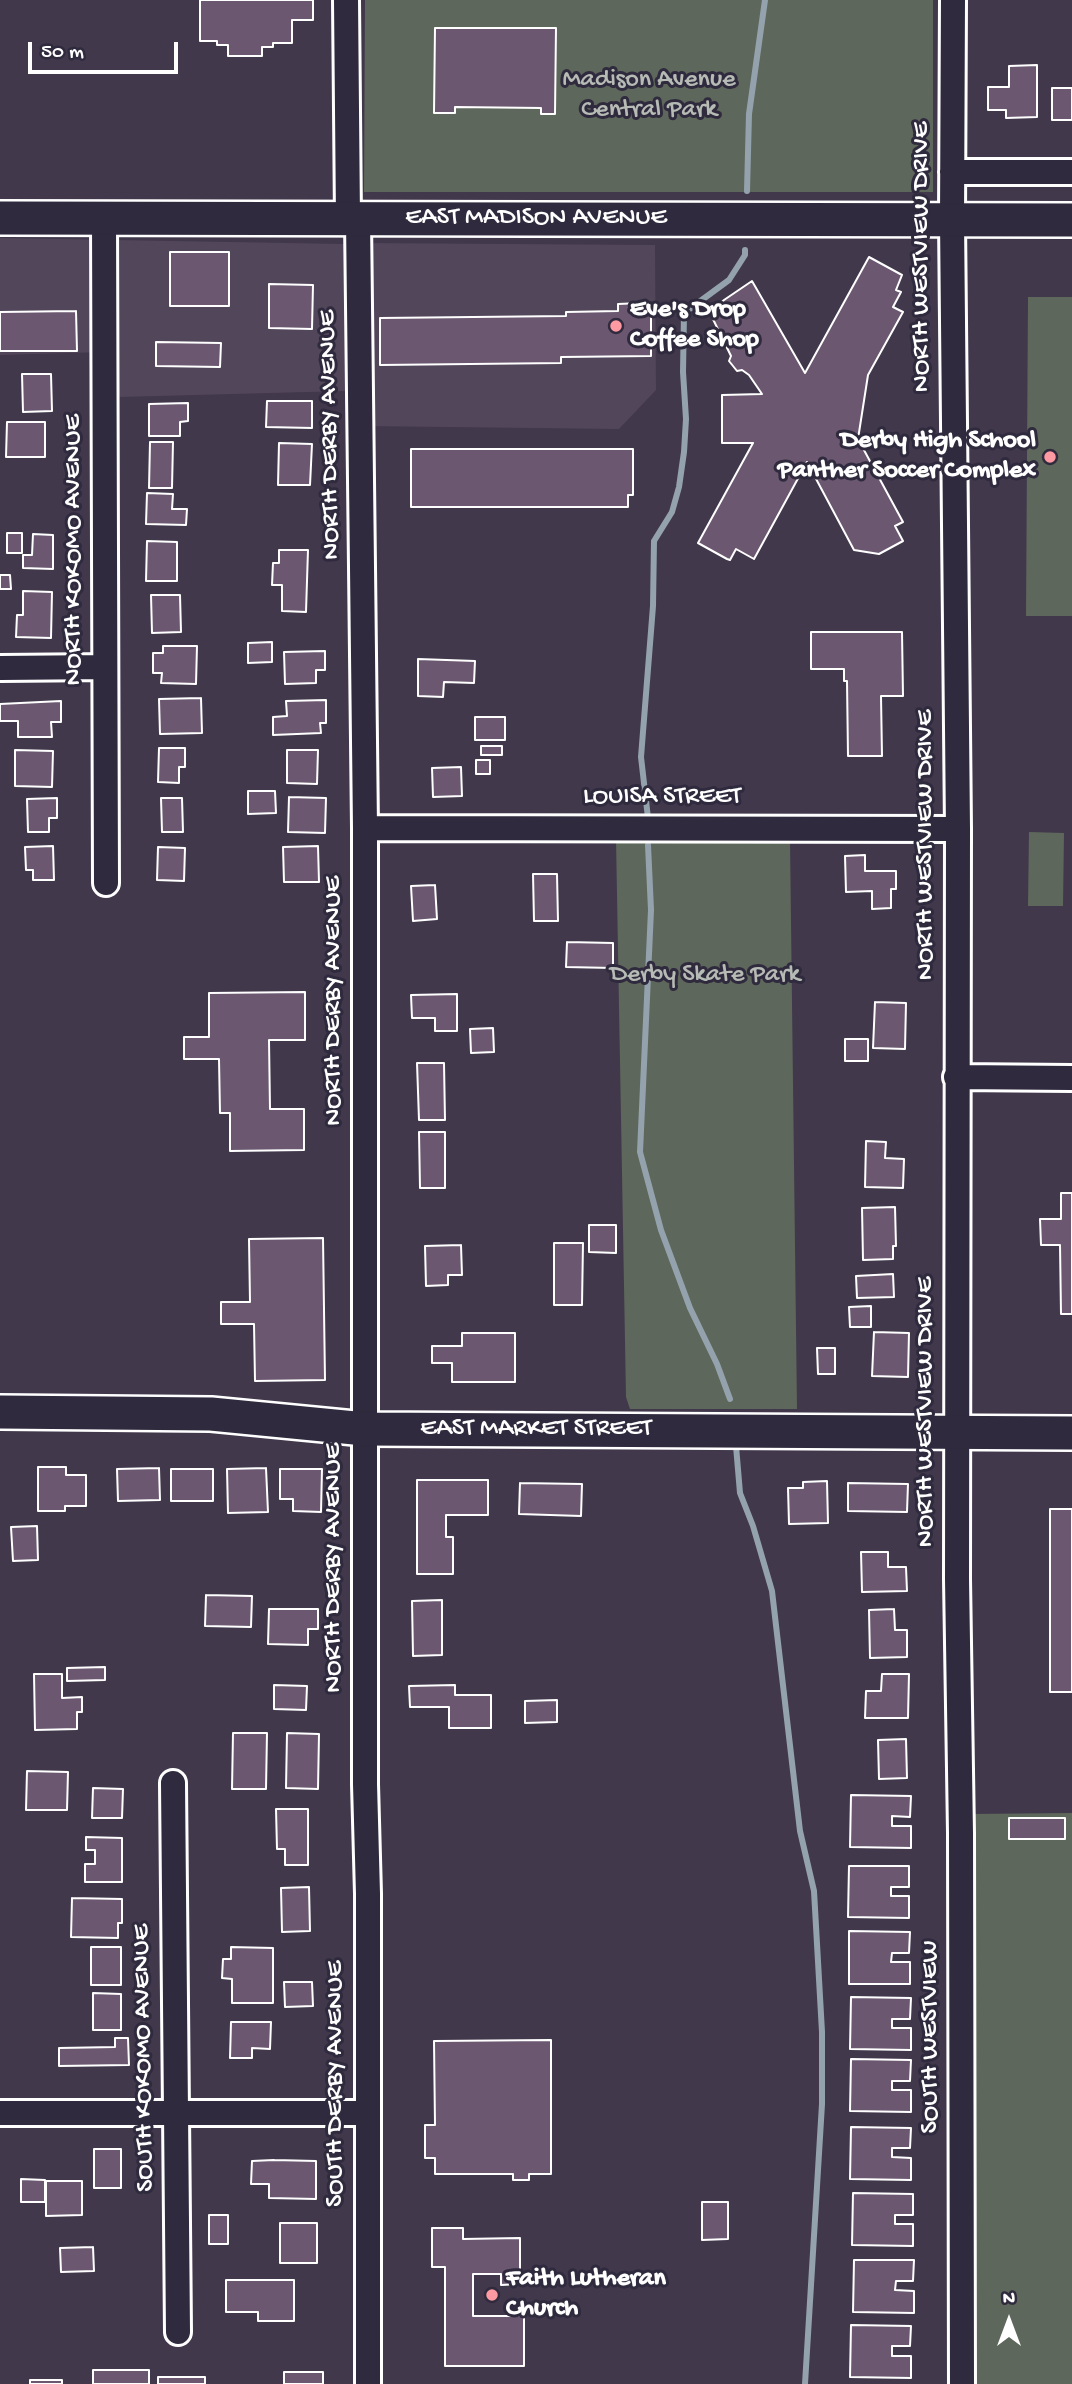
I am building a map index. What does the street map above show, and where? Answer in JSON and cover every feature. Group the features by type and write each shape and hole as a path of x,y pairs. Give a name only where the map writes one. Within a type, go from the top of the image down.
{"street":[{"name":"NORTH DERBY AVENUE","path":"346,0 365,828 365,1784"},
{"name":"NORTH WESTVIEW DRIVE","path":"953,0 952,220 958,829 957,1690"},
{"path":"952,172 1072,172"},
{"name":"EAST MADISON AVENUE","path":"0,218 1072,220"},
{"name":"NORTH KOKOMO AVENUE","path":"104,218 106,883"},
{"path":"0,668 105,667"},
{"name":"LOUISA STREET","path":"365,828 958,829"},
{"path":"956,1077 1072,1078"},
{"name":"EAST MARKET STREET","path":"0,1412 211,1414 365,1429 1072,1433"},
{"name":"SOUTH WESTVIEW","path":"957,1690 961,1849 962,2384"},
{"name":"SOUTH KOKOMO AVENUE","path":"173,1783 178,2332"},
{"name":"SOUTH DERBY AVENUE","path":"365,1784 368,1894 368,2384"},
{"path":"0,2113 366,2113"}],"shaded area":[{"path":"0,238 344,244 345,391 120,397 104,352 0,355"},
{"path":"359,243 655,245 656,390 619,429 361,426"}],"green space":[{"name":"Madison Avenue Central Park","path":"365,0 933,0 933,192 364,192"},
{"name":"Derby High School Panther Soccer Complex","path":"1028,297 1072,297 1072,616 1026,616"},
{"path":"1029,832 1064,833 1063,906 1028,906"},
{"name":"Derby Skate Park","path":"616,839 790,840 797,1409 630,1409 626,1397"},
{"path":"1072,1813 1072,2384 971,2384 970,1814"}],"building":[{"path":"200,0 313,0 313,20 292,20 292,43 273,43 273,47 262,47 262,56 228,56 228,45 217,45 217,41 200,41"},
{"path":"435,28 556,28 555,114 541,114 541,108 455,107 455,113 434,113"},
{"path":"1037,65 1037,117 1006,118 1006,110 988,110 988,87 1009,87 1009,66"},
{"path":"1052,88 1072,88 1072,120 1052,120"},
{"path":"170,252 229,252 229,306 170,306"},
{"path":"869,257 902,275 896,290 901,292 893,307 903,312 868,375 858,439 903,522 895,526 903,541 879,554 854,550 807,462 754,559 736,549 730,560 727,559 698,543 753,443 722,443 722,395 762,394 749,375 742,370 737,371 729,361 731,356 710,313 752,281 805,373"},
{"path":"269,284 313,285 312,329 269,328"},
{"path":"641,303 641,306 651,306 651,356 561,357 561,363 380,365 380,318 566,316 566,312 618,311 618,304"},
{"path":"76,311 77,351 0,351 0,312"},
{"path":"156,342 221,343 220,367 156,366"},
{"path":"22,374 51,374 52,411 23,412"},
{"path":"267,401 312,401 312,428 266,427"},
{"path":"188,403 188,421 180,422 180,436 149,436 149,404"},
{"path":"7,422 45,422 45,457 6,457"},
{"path":"150,442 173,442 172,488 149,488"},
{"path":"279,443 312,444 310,485 278,485"},
{"path":"411,449 633,449 633,495 628,495 628,507 411,507"},
{"path":"147,493 173,494 172,509 187,509 186,525 146,524"},
{"path":"7,533 22,533 22,553 7,553"},
{"path":"33,534 53,535 53,569 23,568 23,555 32,555"},
{"path":"147,541 177,542 177,581 146,581"},
{"path":"279,550 308,550 306,612 282,611 282,585 272,585 273,563 279,563"},
{"path":"0,575 10,575 11,589 0,589"},
{"path":"23,591 52,592 51,638 16,637 17,615 23,615"},
{"path":"151,595 180,595 181,632 152,633"},
{"path":"811,632 902,632 903,696 881,696 882,756 848,756 847,681 844,681 844,669 811,669"},
{"path":"272,642 272,662 248,663 248,643"},
{"path":"163,646 197,646 196,684 161,683 162,673 153,673 153,653 163,653"},
{"path":"325,651 325,670 316,670 316,683 285,684 284,652"},
{"path":"418,659 475,661 474,683 444,682 443,697 418,696"},
{"path":"201,698 202,733 160,734 159,699"},
{"path":"326,700 326,723 320,723 321,733 273,735 273,717 287,716 286,701"},
{"path":"61,701 61,722 51,722 52,737 18,737 18,721 0,721 0,704"},
{"path":"475,717 505,717 505,740 475,740"},
{"path":"481,746 502,746 502,755 481,755"},
{"path":"159,748 185,748 185,767 179,767 179,783 158,782"},
{"path":"15,750 53,751 52,787 15,786"},
{"path":"287,750 318,750 317,784 287,783"},
{"path":"476,760 490,760 490,774 476,774"},
{"path":"461,767 462,796 433,797 432,768"},
{"path":"248,791 275,791 276,813 248,814"},
{"path":"289,797 326,798 325,833 288,832"},
{"path":"57,798 57,818 49,818 49,832 28,832 27,799"},
{"path":"161,798 182,798 183,832 162,832"},
{"path":"53,846 54,880 33,880 33,870 26,870 25,847"},
{"path":"318,846 319,882 284,882 283,847"},
{"path":"158,847 185,848 184,881 157,880"},
{"path":"865,855 865,871 896,871 896,889 891,889 891,908 872,909 872,891 846,892 845,856"},
{"path":"533,874 557,874 558,921 534,921"},
{"path":"435,885 437,919 413,921 411,886"},
{"path":"567,942 613,943 613,968 566,967"},
{"path":"305,992 305,1040 269,1040 270,1109 304,1109 304,1150 230,1151 230,1113 220,1113 219,1059 184,1059 184,1037 209,1037 209,993"},
{"path":"457,994 457,1031 435,1031 435,1018 412,1018 411,995"},
{"path":"875,1002 906,1003 905,1049 873,1048"},
{"path":"493,1028 494,1052 471,1053 470,1029"},
{"path":"845,1039 868,1039 868,1061 845,1061"},
{"path":"417,1063 444,1063 445,1120 419,1120"},
{"path":"419,1132 445,1132 445,1188 420,1188"},
{"path":"866,1141 886,1142 885,1158 904,1159 903,1188 865,1187"},
{"path":"1061,1193 1072,1193 1072,1314 1061,1314 1060,1245 1041,1245 1040,1219 1061,1219"},
{"path":"895,1207 896,1246 893,1246 893,1259 863,1260 862,1208"},
{"path":"589,1225 616,1225 616,1253 589,1252"},
{"path":"323,1238 325,1380 255,1381 254,1324 221,1324 221,1302 250,1302 249,1239"},
{"path":"554,1243 583,1243 582,1305 554,1305"},
{"path":"461,1245 462,1275 448,1275 448,1285 426,1286 425,1246"},
{"path":"893,1274 894,1297 857,1298 856,1276"},
{"path":"871,1306 871,1327 850,1327 849,1307"},
{"path":"874,1332 909,1333 908,1377 872,1376"},
{"path":"462,1333 515,1333 515,1382 452,1382 452,1363 432,1363 432,1346 462,1346"},
{"path":"817,1348 835,1348 835,1374 818,1374"},
{"path":"38,1467 66,1467 66,1475 86,1475 86,1506 65,1506 65,1511 38,1511"},
{"path":"159,1468 160,1500 118,1501 117,1469"},
{"path":"266,1468 268,1512 228,1513 227,1469"},
{"path":"171,1469 213,1469 213,1501 171,1501"},
{"path":"280,1469 322,1469 321,1512 293,1511 293,1499 280,1499"},
{"path":"417,1480 488,1480 488,1515 446,1515 446,1537 453,1537 453,1574 417,1574"},
{"path":"827,1481 828,1523 789,1524 788,1488 803,1488 803,1482"},
{"path":"520,1483 582,1484 581,1516 519,1514"},
{"path":"848,1483 908,1484 907,1512 848,1511"},
{"path":"1050,1509 1072,1509 1072,1692 1050,1692"},
{"path":"37,1526 38,1560 13,1561 11,1527"},
{"path":"861,1552 888,1552 888,1567 906,1567 907,1591 862,1592"},
{"path":"206,1595 252,1596 251,1627 205,1626"},
{"path":"442,1600 442,1655 413,1656 412,1601"},
{"path":"269,1609 318,1609 318,1629 308,1629 308,1645 268,1644"},
{"path":"894,1609 895,1630 907,1630 907,1657 870,1658 869,1610"},
{"path":"105,1667 105,1680 67,1681 67,1668"},
{"path":"34,1674 62,1674 62,1698 82,1697 82,1712 77,1712 77,1729 35,1730"},
{"path":"882,1674 909,1674 908,1718 865,1718 866,1691 881,1691"},
{"path":"274,1685 307,1686 306,1710 274,1709"},
{"path":"455,1685 455,1695 491,1695 491,1728 449,1728 449,1707 410,1707 409,1686"},
{"path":"557,1700 557,1722 525,1723 525,1701"},
{"path":"233,1733 267,1733 266,1789 232,1789"},
{"path":"287,1733 319,1734 318,1789 286,1788"},
{"path":"906,1739 907,1778 879,1779 878,1740"},
{"path":"27,1771 68,1772 67,1810 26,1810"},
{"path":"93,1788 123,1789 122,1818 92,1818"},
{"path":"851,1795 911,1796 910,1817 892,1816 892,1826 911,1826 911,1848 850,1847"},
{"path":"276,1809 308,1809 308,1865 285,1865 285,1849 277,1849"},
{"path":"1009,1818 1065,1818 1065,1839 1009,1839"},
{"path":"86,1837 122,1838 122,1882 85,1882 85,1864 95,1864 95,1850 86,1850"},
{"path":"849,1866 909,1866 909,1887 891,1887 891,1896 909,1896 909,1918 848,1917"},
{"path":"309,1887 310,1931 282,1932 281,1888"},
{"path":"72,1898 122,1899 122,1923 118,1923 118,1938 71,1937"},
{"path":"849,1931 910,1932 909,1953 892,1953 891,1962 910,1962 910,1984 849,1984"},
{"path":"91,1947 121,1947 121,1985 91,1985"},
{"path":"231,1947 273,1948 273,2003 232,2003 232,1979 222,1978 223,1959 231,1959"},
{"path":"284,1982 312,1982 313,2006 285,2007"},
{"path":"93,1993 121,1994 121,2030 93,2030"},
{"path":"851,1997 911,1998 910,2019 892,2019 892,2028 911,2028 911,2050 850,2049"},
{"path":"231,2022 271,2022 270,2049 252,2048 252,2058 230,2058"},
{"path":"115,2038 128,2038 129,2065 59,2066 59,2048 115,2047"},
{"path":"551,2040 551,2174 529,2174 529,2180 513,2180 513,2174 435,2174 435,2158 425,2158 425,2125 435,2125 434,2041"},
{"path":"851,2059 911,2060 910,2081 892,2081 892,2090 911,2090 911,2112 850,2111"},
{"path":"851,2127 911,2128 910,2148 892,2148 892,2157 911,2158 911,2180 850,2179"},
{"path":"94,2149 121,2149 121,2188 94,2188"},
{"path":"252,2161 316,2161 316,2199 269,2198 269,2184 251,2184"},
{"path":"21,2179 45,2180 45,2202 21,2202"},
{"path":"46,2181 82,2181 82,2215 46,2216"},
{"path":"853,2193 913,2194 913,2215 895,2215 895,2224 913,2224 913,2246 852,2245"},
{"path":"702,2202 728,2202 728,2239 702,2240"},
{"path":"209,2215 228,2215 228,2244 209,2244"},
{"path":"280,2223 317,2223 317,2263 280,2263"},
{"path":"432,2228 463,2228 463,2239 520,2238 520,2284 501,2285 501,2274 473,2274 473,2316 524,2316 524,2366 445,2366 445,2267 432,2267"},
{"path":"93,2247 94,2271 61,2272 60,2248"},
{"path":"854,2260 914,2260 913,2281 896,2281 895,2290 914,2291 914,2313 853,2312"},
{"path":"226,2280 294,2280 294,2321 258,2321 258,2312 226,2312"},
{"path":"851,2325 911,2326 910,2346 892,2346 892,2356 911,2356 911,2378 850,2377"},
{"path":"93,2370 149,2370 149,2384 93,2384"},
{"path":"284,2372 323,2372 323,2384 284,2384"},
{"path":"158,2377 205,2377 205,2384 158,2384"},
{"path":"30,2380 62,2380 62,2384 30,2384"}],"waterway":[{"path":"747,191 749,114 765,0"},
{"path":"648,818 641,757 653,606 654,541 672,512 684,452 684,313 729,280 745,255 745,250"},
{"path":"648,845 651,910 640,1152 661,1230 690,1308 717,1364 730,1399"},
{"path":"736,1446 740,1493 753,1526 772,1591 800,1831 814,1891 822,2032 822,2104 805,2384"}],"place":[{"name":"Eve's Drop Coffee Shop","path":"616,326"},
{"name":"Derby High School Panther Soccer Complex","path":"1050,457"},
{"name":"Faith Lutheran Church","path":"492,2295"}]}
